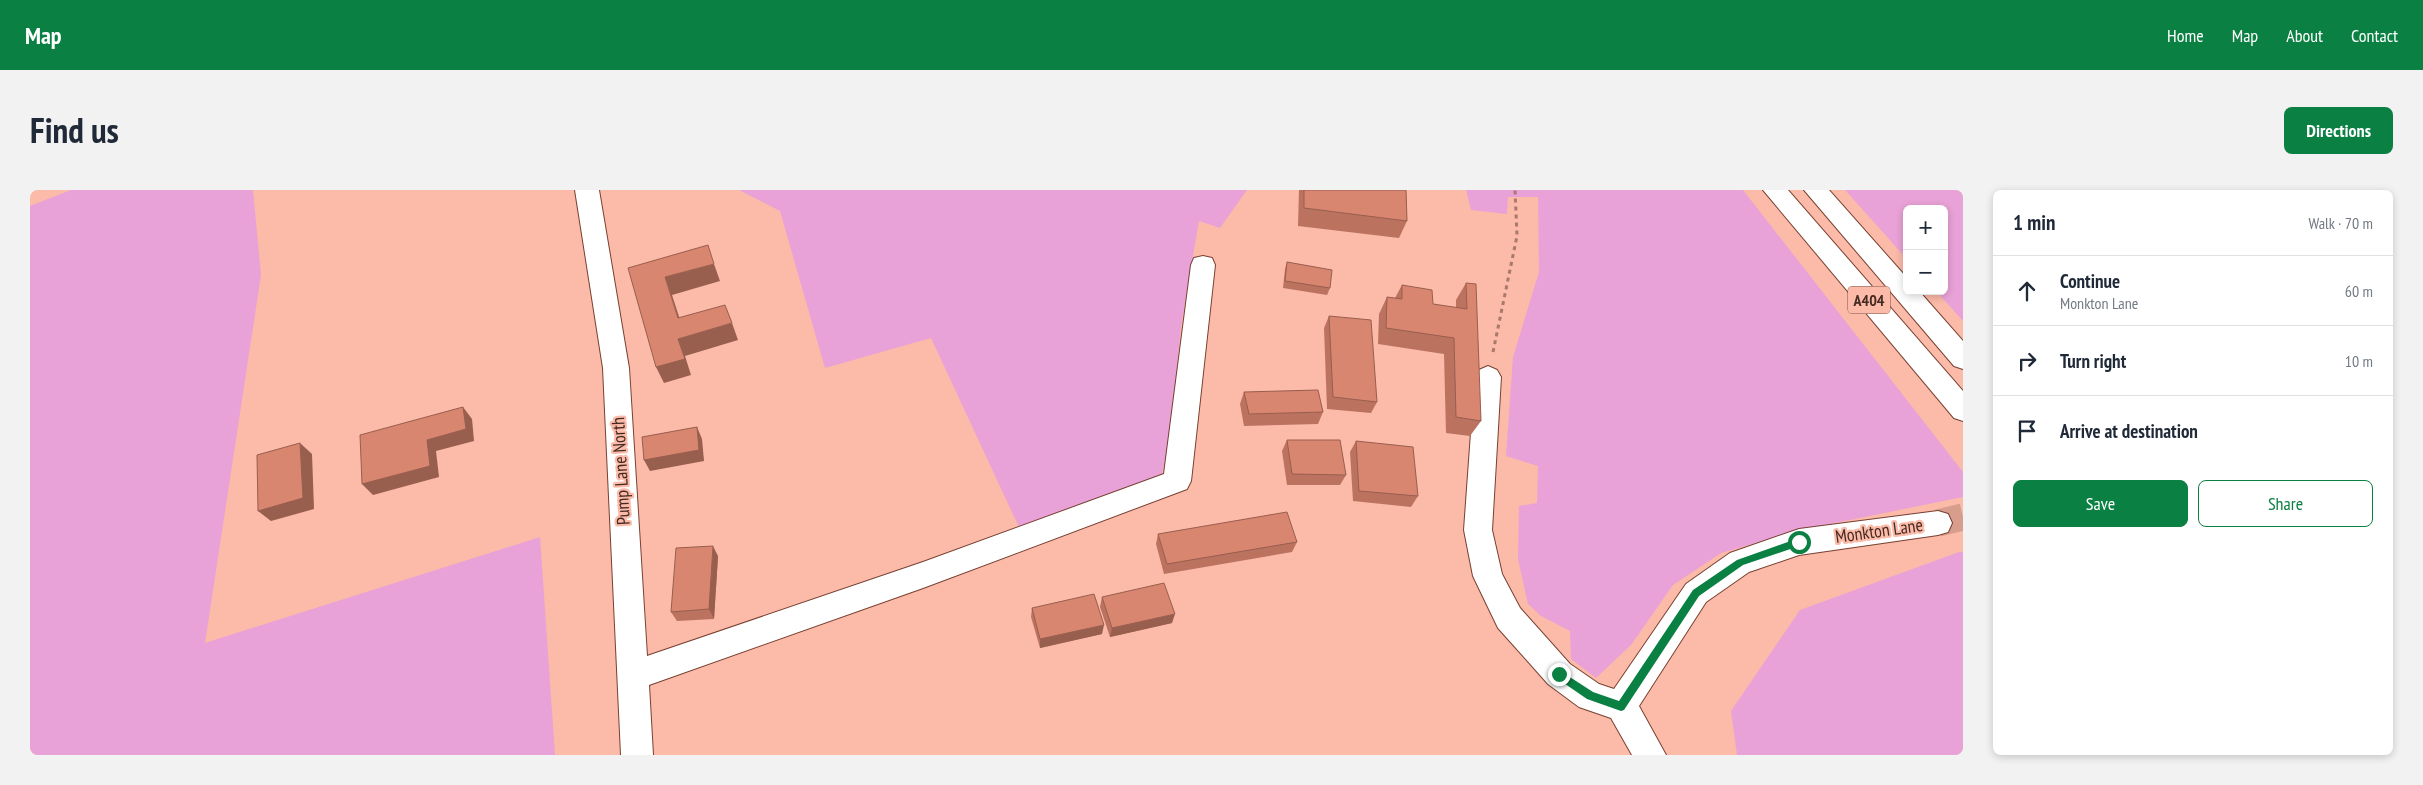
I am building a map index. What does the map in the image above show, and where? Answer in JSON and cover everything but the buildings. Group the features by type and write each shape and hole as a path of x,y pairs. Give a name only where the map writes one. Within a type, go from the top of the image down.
{"main road":[{"name":"Pump Lane North","path":"587,190 616,368 632,676 638,755"},
{"name":"A404","path":"1775,190 1963,410"},
{"name":"A404","path":"1816,190 1963,359"},
{"path":"632,676 923,575 1177,481 1203,265"},
{"path":"1488,377 1478,530 1488,576 1509,618 1559,674 1590,696 1621,706 1650,755"},
{"name":"Monkton Lane","path":"1621,706 1696,593 1740,562 1799,542 1938,523"}],"path":[{"path":"1488,377 1517,236 1515,190"}],"shaded area":[{"path":"71,190 253,190 261,275 205,643 540,537 555,755 30,755 30,206"},
{"path":"739,190 1247,190 1220,228 1199,221 1181,326 1170,440 1161,477 1024,538 931,338 825,368 780,211"},
{"path":"1466,190 1743,190 1963,472 1963,497 1801,530 1721,553 1673,585 1631,645 1596,678 1571,659 1570,631 1541,616 1528,604 1518,559 1519,506 1537,503 1538,466 1506,456 1513,357 1539,272 1538,197 1508,197 1507,214 1471,210"},
{"path":"1845,190 1963,190 1963,321 1940,295 1948,295 1948,205 1903,205 1903,255"},
{"path":"1963,552 1963,755 1737,755 1731,711 1800,610"}],"tunnel":[{"path":"1938,523 1963,517"}],"route":[{"path":"1559,674 1590,696 1621,706 1696,593 1740,562 1799,542"}]}
